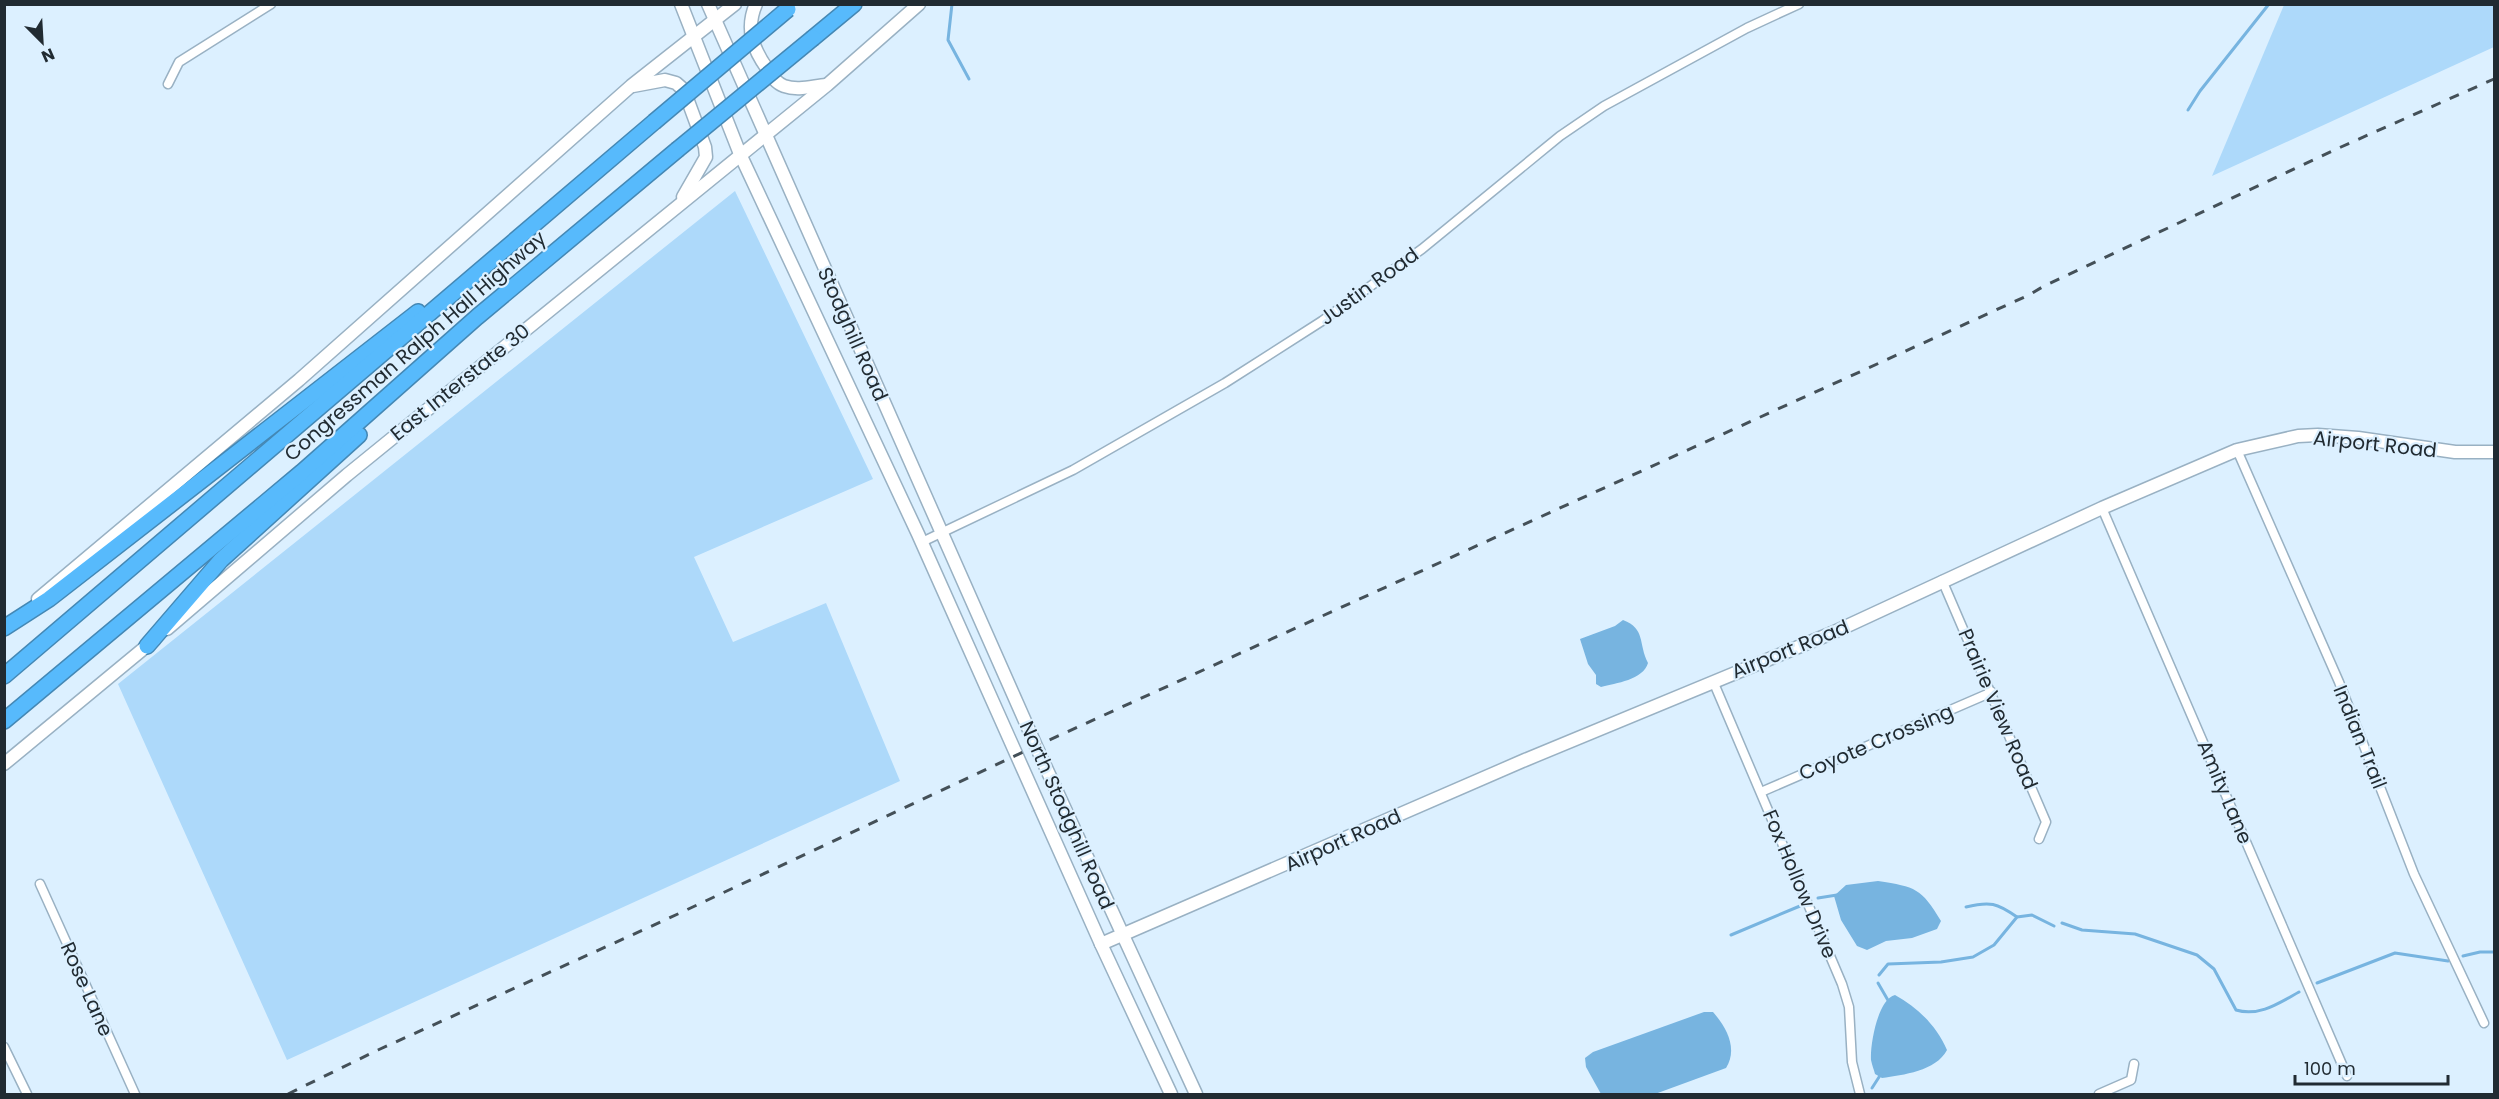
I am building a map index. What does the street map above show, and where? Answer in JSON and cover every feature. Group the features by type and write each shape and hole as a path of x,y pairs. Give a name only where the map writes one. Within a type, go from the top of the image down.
{"highway":[{"name":"Congressman Ralph Hall Highway","path":"4,721 302,472 477,317 854,4"},
{"name":"Congressman Ralph Hall Highway","path":"4,676 791,7"},
{"path":"4,628 49,599 393,329 494,258"},
{"path":"147,646 221,560 455,346 477,317"}],"main road":[{"name":"Stodghill Road","path":"681,4 740,154 922,542"},
{"name":"Stodghill Road","path":"708,4 941,533"},
{"path":"4,628 299,380 631,86 735,4"},
{"path":"756,4 750,29 753,45 775,81 785,86 798,88 827,85"},
{"name":"East Interstate 30","path":"4,764 147,646 346,475 827,85 919,4"},
{"path":"631,86 665,80 676,83 684,90 693,111 705,147 705,157 678,206"},
{"name":"Airport Road","path":"1101,944 1713,681 1852,624 1942,580 2237,450 2298,436 2318,435 2358,438 2455,452 2494,452"},
{"name":"North Stodghill Road","path":"941,533 1196,1095"},
{"name":"North Stodghill Road","path":"922,542 1101,944 1171,1095"}],"street":[{"path":"168,84 179,62 271,4"},
{"name":"Justin Road","path":"922,542 1073,470 1225,383 1322,321 1404,262 1560,136 1604,106 1747,28 1799,4"},
{"name":"Indian Trail","path":"2237,450 2339,682 2414,874 2484,1023"},
{"name":"Amity Lane","path":"2102,508 2347,1076"},
{"name":"Prairie View Road","path":"1942,580 2046,822 2039,839"},
{"name":"Fox Hollow Drive","path":"1713,681 1842,984 1849,1007 1852,1062 1860,1095"},
{"name":"Coyote Crossing","path":"1761,792 1992,692"},
{"name":"Rose Lane","path":"40,884 135,1095"},
{"path":"4,1047 27,1095"},
{"path":"2099,1095 2131,1080 2134,1064"}],"shaded area":[{"path":"2284,5 2494,5 2494,47 2212,176"},
{"path":"735,191 873,479 694,557 733,642 826,603 900,781 287,1060 118,684"},
{"path":"1623,620 1638,632 1648,663 1645,669 1635,677 1601,687 1596,684 1596,675 1588,664 1580,639 1615,626"},
{"path":"1878,881 1901,885 1922,895 1941,921 1937,929 1912,938 1886,941 1867,950 1857,946 1841,920 1834,896 1846,885"},
{"path":"1895,995 1925,1018 1947,1050 1935,1063 1918,1071 1882,1078 1875,1074 1872,1066 1872,1044 1880,1013 1889,998"},
{"path":"1704,1012 1713,1012 1723,1025 1729,1039 1731,1053 1726,1068 1655,1094 1601,1094 1586,1067 1585,1058 1593,1052"}],"waterway":[{"path":"952,4 948,40 969,79"},
{"path":"2188,110 2200,91 2269,4"},
{"path":"1818,898 1837,895"},
{"path":"1966,907 1993,904 2017,917"},
{"path":"1731,935 1800,906"},
{"path":"1879,975 1888,964 1941,962 1973,957 1994,945 2017,917 2032,915 2054,926"},
{"path":"2062,923 2082,930 2135,934 2197,955 2214,969 2236,1010 2244,1012 2261,1010 2299,992"},
{"path":"2463,956 2494,952"},
{"path":"2317,983 2395,953 2448,961"},
{"path":"1878,983 1889,1002"},
{"path":"1872,1088 1881,1074"}],"railway":[{"path":"288,1094 378,1050 665,920 1036,746 2029,295 2341,147 2494,79"}]}
